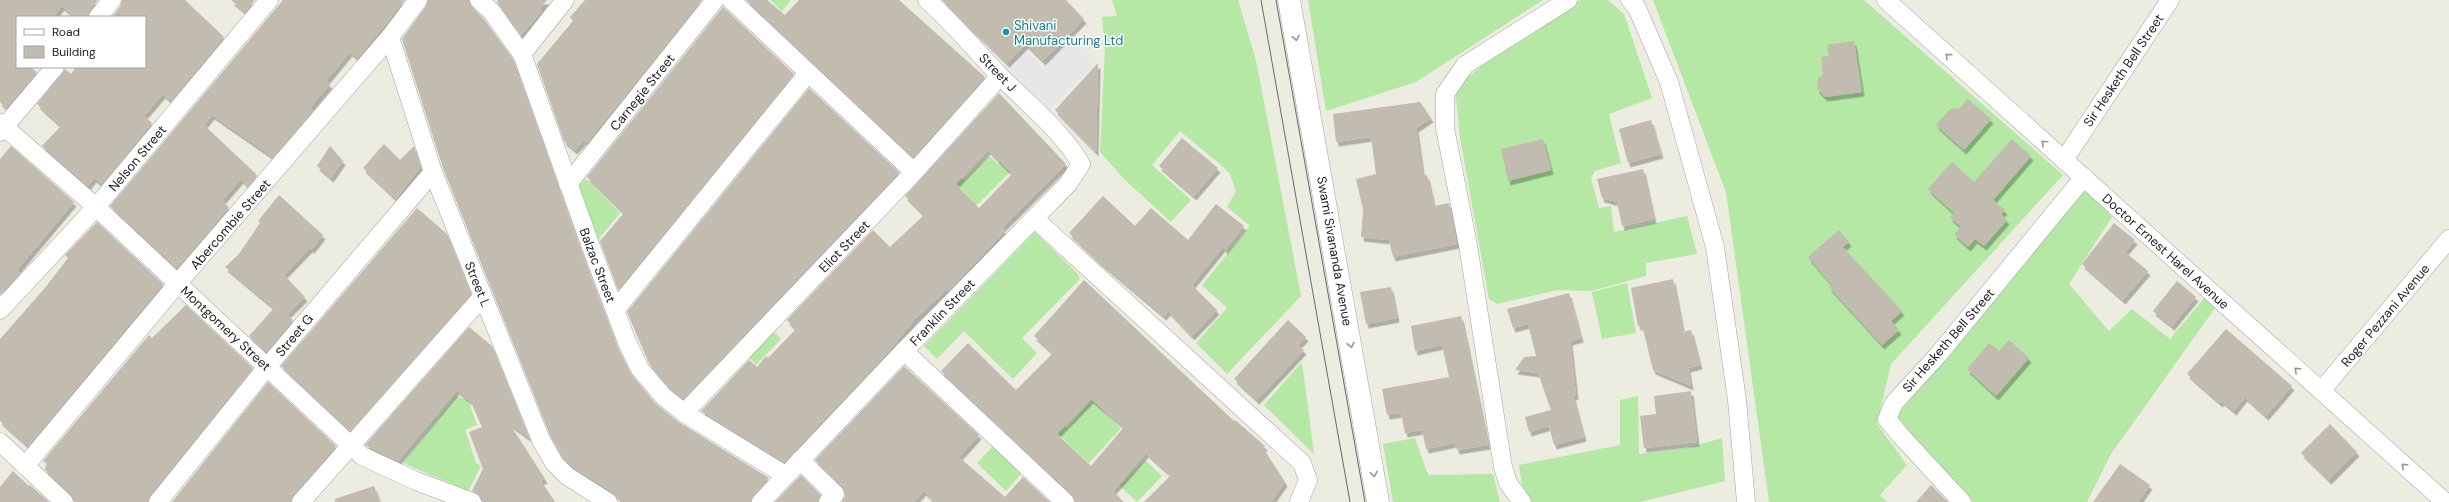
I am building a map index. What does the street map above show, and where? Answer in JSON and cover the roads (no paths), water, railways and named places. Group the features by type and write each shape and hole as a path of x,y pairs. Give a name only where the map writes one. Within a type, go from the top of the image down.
{"street":[{"path":"99,16 112,0"},
{"name":"Nelson Street","path":"0,310 96,207 269,0"},
{"name":"Abercombie Street","path":"25,466 178,283 390,37 418,0"},
{"name":"Balzac Street","path":"478,0 492,12 522,54 568,184 616,309 627,342 640,369 663,396 684,413 785,475"},
{"path":"522,54 565,0"},
{"name":"Carnegie Street","path":"568,184 716,0"},
{"path":"731,0 914,172"},
{"name":"Street J","path":"927,0 948,18 1000,76 1070,145"},
{"name":"Swami Sivananda Avenue","path":"1289,0 1378,502"},
{"path":"1522,502 1508,483 1503,467 1468,245 1445,128 1445,94 1465,65 1568,0"},
{"path":"1630,0 1637,8 1669,82 1715,247 1737,400 1746,502"},
{"name":"Doctor Ernest Harel Avenue","path":"1886,0 2321,391 2435,499"},
{"name":"Sir Hesketh Bell Street","path":"2064,160 2170,0"},
{"name":"Street L","path":"390,37 433,172 541,440 554,463 595,499"},
{"path":"2,127 54,68"},
{"path":"616,309 808,72"},
{"name":"Eliot Street","path":"684,413 914,172 1000,76"},
{"name":"Montgomery Street","path":"2,127 96,207 362,456 416,481 472,502"},
{"name":"Franklin Street","path":"785,475 1068,184 1081,164 1070,145"},
{"name":"Street G","path":"158,502 267,367 433,172"},
{"name":"Sir Hesketh Bell Street","path":"1962,502 1901,436 1888,419 1894,403 1938,355 2084,177"},
{"path":"1034,218 1302,462 1308,480 1299,502"},
{"name":"Roger Pezzani Avenue","path":"2321,391 2449,239"},
{"path":"301,502 483,296"},
{"path":"904,351 1065,502"},
{"path":"0,442 64,502"},
{"path":"800,460 836,494 828,502"},
{"path":"761,502 785,475"}],"tram line":[{"path":"1261,0 1350,502"},
{"path":"1276,0 1365,502"}],"place":[{"name":"Shivani Manufacturing Ltd","path":"1006,32"}]}
